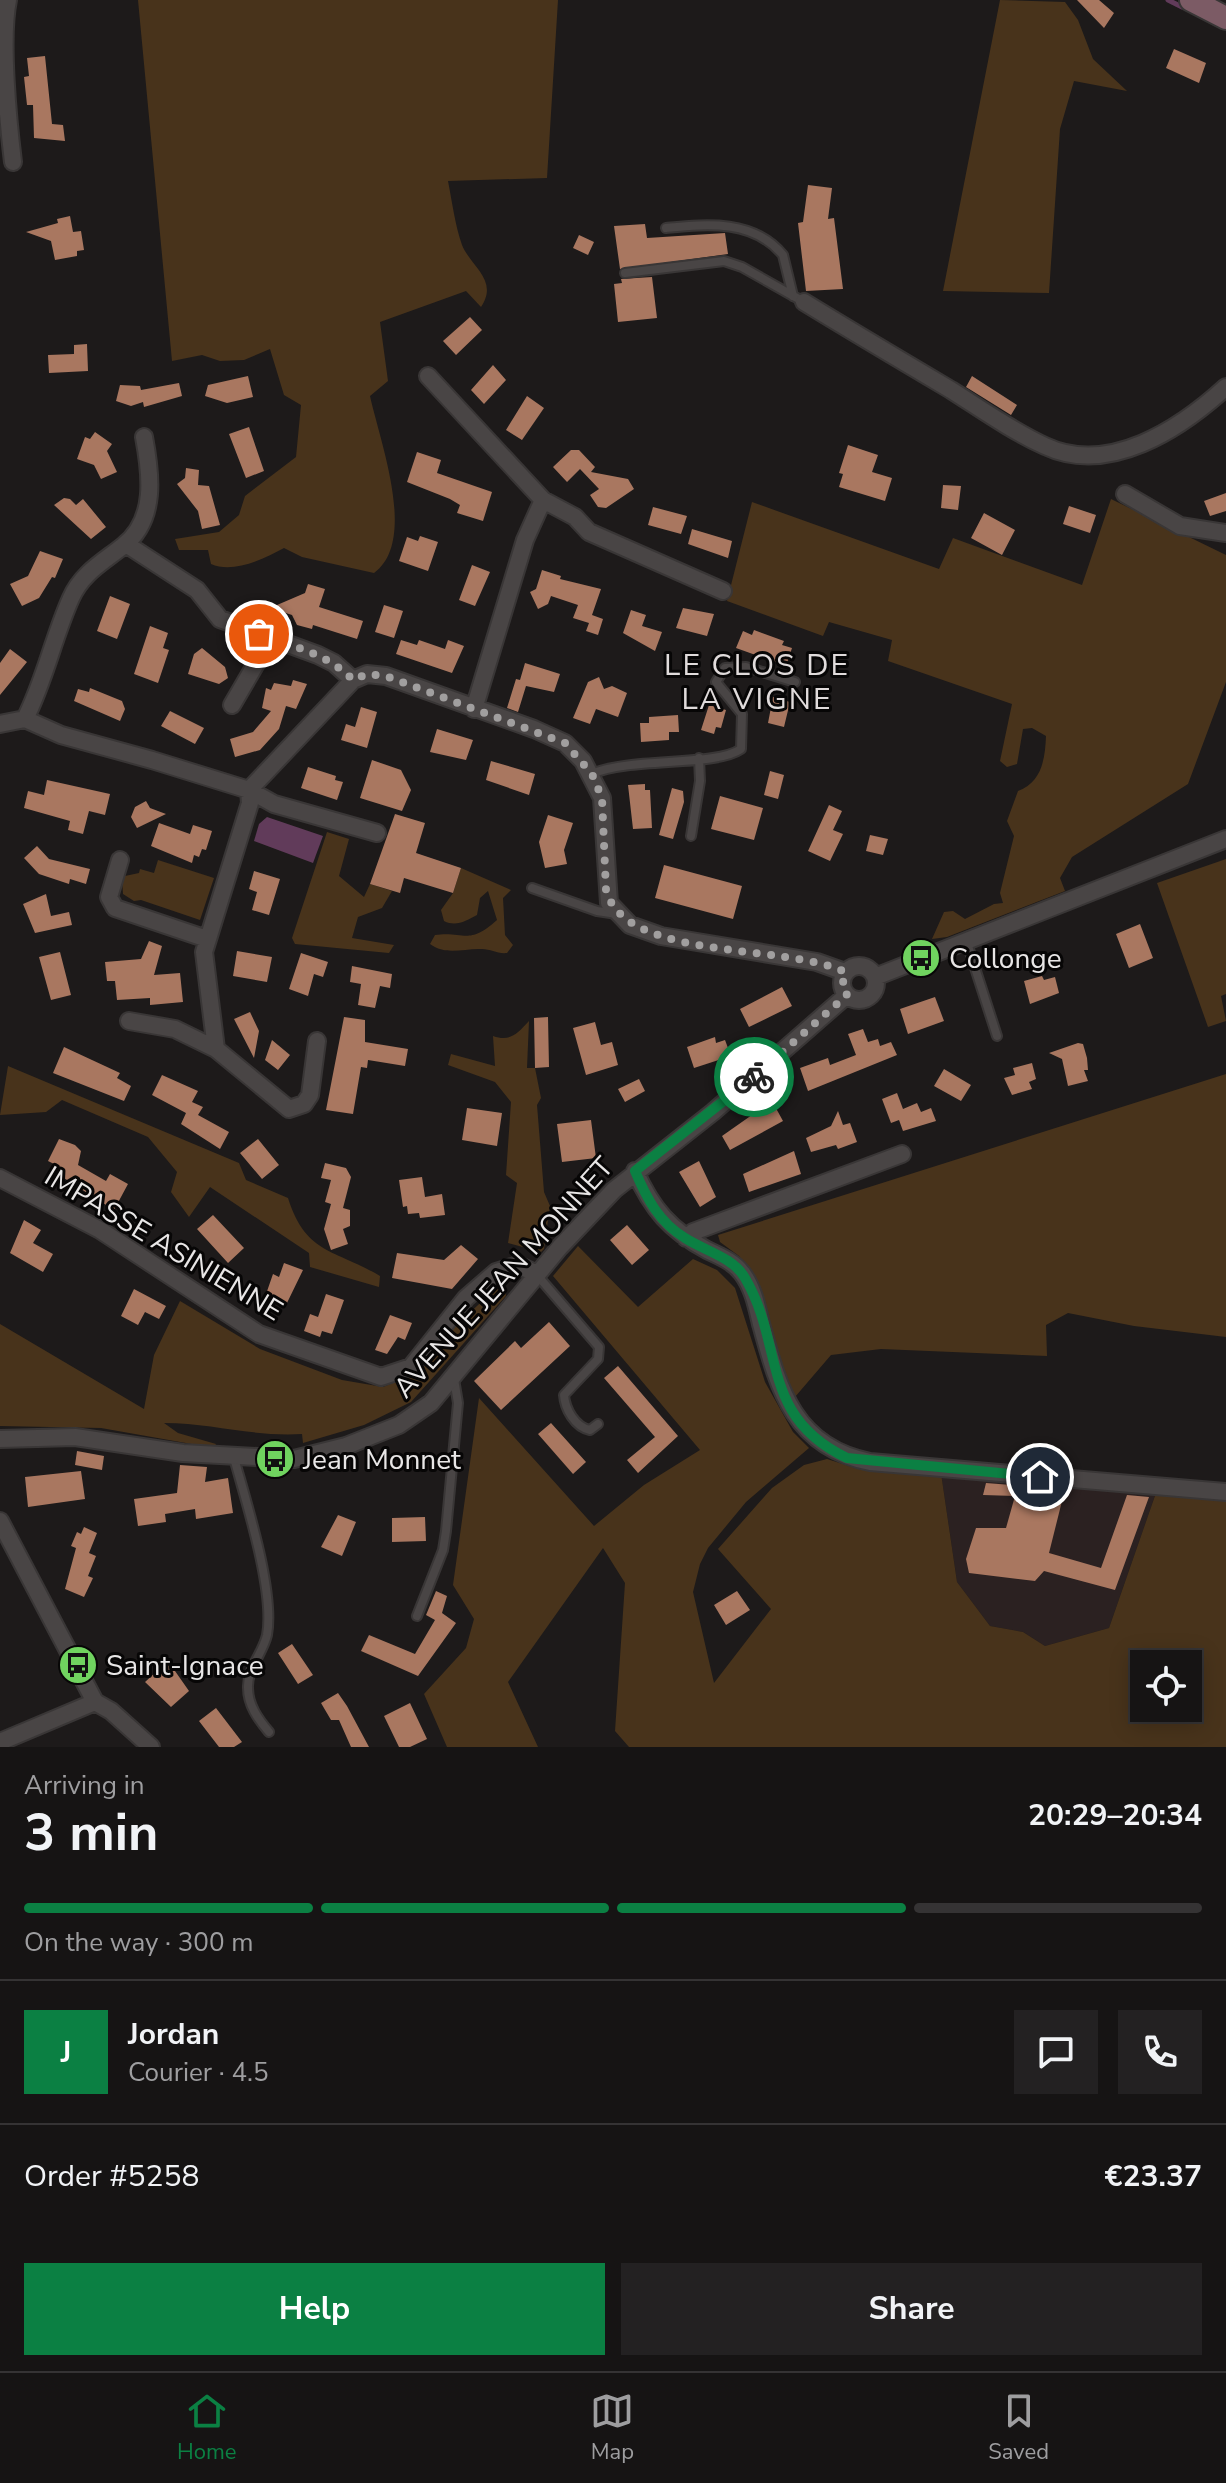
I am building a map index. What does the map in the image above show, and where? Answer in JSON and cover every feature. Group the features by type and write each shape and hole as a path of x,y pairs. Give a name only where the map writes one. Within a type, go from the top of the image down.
{"main road":[{"path":"1191,0 1226,18"}],"street":[{"path":"8,0 4,14 3,87 13,162"},
{"path":"799,299 1015,429 1047,447 1068,453 1112,452 1149,441 1180,424 1226,387"},
{"path":"428,376 543,500 575,517 589,532 723,591"},
{"path":"25,719 47,672 78,584 94,567 126,544 140,526 148,501 150,477 144,437"},
{"path":"1125,494 1180,526 1226,533"},
{"path":"474,709 525,540 543,500"},
{"path":"126,544 197,590 213,611 235,627 334,663 353,680"},
{"path":"232,705 271,638"},
{"path":"216,1049 204,961 207,939 250,803 249,790 353,680 367,674 386,676 565,743 592,774 605,816 606,890 618,914 630,925 661,936 817,962 845,972 862,966 875,977"},
{"path":"0,724 25,719 61,735 249,790 274,804 377,833"},
{"path":"875,977 965,939 1226,839"},
{"path":"120,860 109,897 115,908 207,939"},
{"path":"845,972 842,988 855,1000 872,995 875,977"},
{"name":"AVENUE JEAN MONNET","path":"0,1439 75,1437 234,1458 294,1459 380,1434 431,1403 586,1218 635,1171 713,1112 847,995"},
{"path":"129,1021 175,1029 216,1049 280,1104 297,1108 310,1095 317,1041"},
{"path":"686,1238 693,1232 902,1154"},
{"path":"635,1171 655,1211 686,1238 741,1271 752,1291 777,1380 787,1403 816,1440 847,1458 938,1469 1226,1492"},
{"name":"IMPASSE ASINIENNE","path":"0,1178 100,1230 259,1334 381,1377 411,1367 466,1298 496,1272 518,1265 537,1274"},
{"path":"0,1521 95,1702 111,1711 151,1747"},
{"path":"0,1742 95,1702"}],"lane":[{"path":"666,228 716,223 742,228 783,255 799,299"},
{"path":"625,273 724,261 799,299"},
{"path":"592,774 612,766 736,753 741,749 742,714 716,682 725,668 746,667 795,682"},
{"path":"691,836 700,781 699,758"},
{"path":"532,888 597,911 618,914"},
{"path":"965,939 997,1036"},
{"path":"537,1274 599,1347 598,1359 564,1395 569,1412 583,1429 590,1430 598,1424"},
{"path":"417,1616 443,1550 446,1531 458,1403 453,1377"},
{"path":"234,1458 265,1588 267,1616 266,1636 250,1675 248,1692 257,1717 269,1732"}],"shaded area":[{"path":"138,0 558,0 547,178 448,181 462,245 485,281 486,297 481,307 466,291 380,322 388,381 370,396 387,464 395,515 387,558 374,573 302,557 284,548 258,561 229,567 211,564 208,550 179,550 175,539 219,532 239,515 245,496 296,457 301,405 284,395 270,349 244,360 220,361 202,355 172,361"},
{"path":"1000,0 1065,2 1078,20 1093,59 1127,91 1074,81 1060,129 1049,293 943,291"},
{"path":"1111,499 1226,555 1226,682 1188,784 1072,857 1060,878 1065,891 947,937 932,939 944,912 953,911 965,919 994,904 1003,903 1000,893 1014,836 1007,821 1018,791 1032,782 1041,769 1046,736 1032,728 1023,729 1017,764 1007,767 1000,761 1012,704 888,661 892,640 829,622 823,636 727,601 752,502 939,569 953,538 1082,585"},
{"path":"267,817 323,836 313,863 254,841 259,824"},
{"path":"327,832 349,839 339,876 364,897 370,884 392,891 382,908 358,917 352,938 394,945 389,953 295,944 292,938"},
{"path":"1226,859 1226,994 1221,996 1226,1021 1208,1027 1157,883"},
{"path":"158,860 214,878 200,920 141,900 134,901 123,894 122,880 125,876 139,873 140,869 154,873"},
{"path":"461,868 511,890 503,898 505,935 513,945 507,953 482,949 449,951 430,944 435,935 473,935 497,920 488,891 480,898 477,915 457,923 444,921 441,910 453,893"},
{"path":"529,1021 527,1068 535,1068 541,1098 537,1105 544,1192 550,1206 541,1252 508,1243 517,1183 506,1175 511,1102 495,1082 448,1065 451,1054 495,1066 493,1036 513,1036"},
{"path":"8,1066 239,1163 246,1180 288,1198 295,1217 313,1241 380,1276 379,1287 310,1267 309,1253 210,1187 189,1217 171,1192 177,1172 148,1137 62,1100 46,1112 0,1115"},
{"path":"1226,1074 1226,1337 1134,1326 1068,1313 1046,1325 1047,1356 881,1349 831,1355 795,1397 778,1355 755,1277 739,1256 720,1242 718,1235"},
{"path":"578,1246 638,1307 693,1259 717,1270 735,1288 765,1382 793,1432 809,1448 746,1502 708,1548 700,1564 693,1592 714,1683 771,1609 718,1549 772,1488 804,1465 827,1459 859,1469 941,1473 957,1582 990,1626 1023,1632 1045,1646 1109,1628 1157,1490 1226,1497 1226,1747 629,1747 615,1731 625,1583 603,1548 508,1682 538,1747 447,1747 424,1694 466,1648 474,1619 453,1585 479,1398 594,1526 644,1485 700,1450 553,1276"},
{"path":"495,1289 505,1291 506,1296 411,1402 364,1425 303,1443 302,1434 266,1434 182,1424 164,1423 178,1433 216,1444 214,1448 101,1428 0,1426 0,1324 144,1409 154,1355 180,1301 260,1349 342,1380 383,1387 415,1374 443,1338"},
{"path":"941,1473 1157,1490 1109,1628 1045,1646 1023,1632 990,1626 957,1582"}],"building":[{"path":"1077,0 1099,0 1114,13 1104,28"},
{"path":"1174,49 1206,63 1199,83 1166,68"},
{"path":"45,56 52,124 63,125 65,141 34,138 33,105 27,105 24,77 29,76 27,58"},
{"path":"808,185 832,188 828,219 834,218 843,289 806,291 798,223 803,222"},
{"path":"70,216 73,232 81,231 84,250 77,251 77,256 55,260 51,241 26,232 58,223 57,219"},
{"path":"645,224 647,238 725,233 728,254 620,269 614,226"},
{"path":"579,235 594,242 588,255 573,248"},
{"path":"652,277 657,318 618,322 614,284 622,283 621,279"},
{"path":"470,317 482,330 456,355 443,341"},
{"path":"87,344 88,371 49,373 48,355 74,354 74,345"},
{"path":"493,365 506,380 484,404 471,390"},
{"path":"248,376 253,397 227,403 205,396 208,385"},
{"path":"972,376 1017,405 1011,415 966,387"},
{"path":"179,383 182,396 144,407 143,402 131,406 116,401 120,385 140,386 141,390"},
{"path":"527,396 544,408 522,440 506,430"},
{"path":"249,427 264,471 246,478 229,434"},
{"path":"95,432 112,444 107,451 117,472 101,479 94,465 77,459 85,437 90,439"},
{"path":"848,445 878,455 872,472 892,478 885,501 839,487 843,474 839,473"},
{"path":"571,450 579,450 595,467 591,472 628,479 634,489 606,508 598,507 590,495 599,489 580,469 567,482 553,467"},
{"path":"417,452 441,460 437,473 492,492 483,521 457,513 460,505 407,482"},
{"path":"186,468 199,470 198,485 209,486 220,525 202,529 198,511 177,484 185,478"},
{"path":"943,485 961,486 958,510 941,508"},
{"path":"1226,493 1226,511 1210,516 1204,501"},
{"path":"64,498 76,505 83,499 106,527 91,539 54,505"},
{"path":"1069,506 1096,515 1090,533 1063,524"},
{"path":"653,507 687,516 681,534 648,525"},
{"path":"984,513 1015,530 1002,555 971,538"},
{"path":"692,529 732,541 728,558 688,544"},
{"path":"420,536 438,542 428,571 399,561 407,537 418,541"},
{"path":"40,551 63,559 55,578 52,577 39,598 22,606 10,584 28,576"},
{"path":"472,565 490,572 475,606 459,600"},
{"path":"542,570 561,576 560,579 601,589 592,615 603,619 598,635 586,631 589,623 573,618 578,605 551,596 548,604 538,609 530,592 536,589"},
{"path":"308,584 325,589 319,607 363,621 357,639 313,625 312,629 297,625 292,615 270,608 305,593"},
{"path":"110,596 130,604 117,639 97,631"},
{"path":"384,605 403,611 394,638 375,632"},
{"path":"683,608 714,614 707,636 676,628"},
{"path":"631,610 646,615 642,626 662,632 655,651 623,633"},
{"path":"150,626 168,633 163,648 169,650 158,683 134,674"},
{"path":"754,630 784,641 782,645 792,648 786,666 736,648 743,631 752,635"},
{"path":"401,640 417,645 419,640 445,649 448,640 464,646 452,673 396,654"},
{"path":"202,648 225,667 228,678 219,684 188,674 194,654"},
{"path":"10,649 27,662 0,695 0,663"},
{"path":"525,663 560,674 554,692 526,686 518,712 507,708 516,679 520,680"},
{"path":"599,677 604,689 612,686 627,693 618,717 596,709 590,724 573,718 588,682"},
{"path":"293,680 307,684 296,709 286,706 279,729 260,750 235,757 230,739 253,732 271,711 262,708 266,688 271,690 274,683 291,686"},
{"path":"90,688 122,701 125,709 120,721 74,701 78,689 89,692"},
{"path":"773,697 790,702 784,727 768,723"},
{"path":"709,705 726,710 721,728 716,727 714,734 701,730"},
{"path":"361,707 377,712 367,748 341,740 346,724 355,727"},
{"path":"170,711 204,728 195,744 161,726"},
{"path":"678,715 679,732 669,732 669,740 641,742 640,723 649,723 649,717"},
{"path":"437,729 473,740 466,760 430,752"},
{"path":"372,760 401,770 411,790 402,811 360,798"},
{"path":"491,761 535,774 529,795 486,780"},
{"path":"308,767 336,776 335,780 343,782 337,800 301,788"},
{"path":"770,771 784,775 778,799 764,795"},
{"path":"47,780 110,794 105,815 89,811 83,834 68,830 70,821 24,808 28,791 44,795"},
{"path":"645,784 645,790 650,790 652,828 633,829 628,785"},
{"path":"672,788 683,791 684,802 673,839 659,835"},
{"path":"720,796 763,808 754,840 711,829"},
{"path":"146,801 150,808 166,814 137,828 131,817 135,807"},
{"path":"829,805 842,811 833,830 843,834 830,861 808,851"},
{"path":"395,814 425,823 416,853 461,868 453,893 404,878 400,893 370,884"},
{"path":"548,815 573,823 564,850 567,864 545,868 539,842"},
{"path":"159,823 190,834 193,825 212,831 206,850 202,849 199,857 194,855 192,863 151,846"},
{"path":"870,835 888,839 883,855 866,851"},
{"path":"37,846 49,859 90,869 86,884 70,879 69,884 39,874 24,858"},
{"path":"664,865 742,886 733,919 655,898"},
{"path":"254,871 280,879 269,915 252,910 257,892 249,889"},
{"path":"46,894 51,916 69,912 72,925 35,933 23,904"},
{"path":"1140,924 1153,958 1129,968 1116,934"},
{"path":"149,941 162,946 154,975 180,973 183,1002 150,1005 150,998 117,1000 115,981 107,981 105,962 141,959"},
{"path":"237,951 272,957 267,982 233,976"},
{"path":"60,952 71,995 51,1000 39,957"},
{"path":"301,953 328,962 323,977 314,974 308,996 289,989"},
{"path":"352,966 392,974 390,988 380,986 375,1008 358,1005 361,984 350,982"},
{"path":"1042,976 1044,980 1055,977 1059,993 1030,1004 1024,981"},
{"path":"782,987 792,1006 749,1027 740,1009"},
{"path":"935,997 944,1021 908,1034 900,1009"},
{"path":"250,1012 259,1031 254,1058 234,1019"},
{"path":"344,1017 365,1020 365,1042 408,1049 405,1066 368,1060 367,1068 361,1067 353,1114 326,1110"},
{"path":"548,1017 549,1067 535,1068 534,1018"},
{"path":"595,1022 601,1045 612,1042 618,1065 586,1075 573,1028"},
{"path":"863,1029 868,1042 878,1039 880,1046 891,1042 897,1055 808,1091 800,1068 828,1058 830,1065 856,1055 848,1034"},
{"path":"715,1037 716,1043 725,1040 731,1056 694,1068 687,1047"},
{"path":"272,1040 290,1055 278,1070 265,1060"},
{"path":"1083,1044 1087,1058 1088,1070 1084,1070 1088,1081 1068,1086 1062,1059 1049,1053"},
{"path":"64,1047 120,1073 117,1078 131,1086 124,1101 53,1073"},
{"path":"1032,1063 1036,1079 1029,1082 1032,1089 1012,1095 1004,1078 1015,1075 1013,1068"},
{"path":"944,1069 971,1085 961,1101 934,1086"},
{"path":"162,1075 198,1091 192,1102 203,1107 198,1115 229,1132 220,1149 181,1124 186,1113 152,1095"},
{"path":"639,1079 645,1091 625,1102 618,1089"},
{"path":"897,1093 903,1109 917,1103 921,1112 931,1108 936,1121 903,1131 899,1120 891,1123 882,1099"},
{"path":"772,1101 783,1121 730,1150 722,1136"},
{"path":"467,1108 502,1113 497,1146 462,1140"},
{"path":"838,1111 843,1125 850,1123 857,1142 838,1149 836,1145 811,1152 806,1138 831,1126"},
{"path":"591,1120 596,1158 562,1162 557,1124"},
{"path":"59,1139 81,1151 78,1165 106,1181 110,1174 128,1184 114,1210 53,1171 56,1165 48,1161"},
{"path":"258,1139 279,1165 262,1179 240,1153"},
{"path":"794,1151 801,1174 749,1192 743,1174"},
{"path":"699,1161 716,1197 700,1207 679,1172"},
{"path":"325,1163 346,1168 351,1177 343,1208 350,1210 350,1226 343,1229 348,1244 331,1250 324,1229 331,1204 325,1202 331,1180 321,1178"},
{"path":"422,1177 425,1197 442,1194 445,1215 420,1218 419,1213 408,1214 407,1206 403,1207 399,1180"},
{"path":"213,1215 244,1248 228,1263 197,1229"},
{"path":"24,1220 41,1230 33,1243 53,1254 43,1272 10,1253"},
{"path":"627,1225 649,1250 632,1265 610,1240"},
{"path":"461,1245 478,1259 452,1289 392,1278 397,1253 444,1260"},
{"path":"284,1263 303,1270 286,1305 265,1297 273,1274 279,1277"},
{"path":"134,1289 166,1306 159,1319 145,1312 138,1325 121,1316"},
{"path":"326,1294 344,1300 332,1334 322,1331 320,1337 304,1331 310,1314 318,1317"},
{"path":"390,1315 412,1323 405,1340 398,1337 387,1354 375,1350"},
{"path":"549,1322 570,1346 501,1410 474,1381 515,1341 521,1348"},
{"path":"618,1366 678,1436 638,1473 627,1460 655,1437 604,1378"},
{"path":"551,1423 586,1462 573,1474 538,1434"},
{"path":"77,1451 104,1456 102,1470 75,1465"},
{"path":"180,1465 207,1467 205,1482 228,1478 233,1513 196,1519 195,1509 165,1514 166,1522 138,1526 134,1499 177,1493"},
{"path":"81,1471 85,1499 28,1507 25,1477"},
{"path":"986,1483 1065,1489 1049,1553 1101,1568 1127,1495 1149,1497 1115,1590 1044,1571 1035,1581 969,1573 966,1559 976,1528 1006,1528 1015,1496 983,1495"},
{"path":"338,1515 356,1522 342,1556 321,1547"},
{"path":"425,1517 426,1541 392,1542 392,1518"},
{"path":"84,1527 97,1533 89,1553 96,1556 88,1576 93,1578 84,1597 65,1589 76,1548 71,1546 77,1532 81,1534"},
{"path":"436,1591 447,1596 442,1613 456,1623 418,1676 361,1651 369,1635 415,1654 435,1620 426,1615"},
{"path":"737,1591 750,1610 726,1625 714,1605"},
{"path":"292,1644 313,1675 298,1684 278,1653"},
{"path":"168,1661 189,1691 171,1707 145,1682"},
{"path":"338,1693 369,1747 351,1747 339,1720 331,1720 321,1703"},
{"path":"410,1703 427,1739 410,1747 399,1747 384,1716"},
{"path":"216,1708 242,1742 234,1747 219,1747 199,1721"}],"waterway":[{"path":"1168,0 1182,7"}],"way so far":[{"path":"259,634 318,655 334,663 353,680 367,674 386,676 565,743 592,774 602,798 606,833 606,890 609,903 630,925 661,936 817,962 845,972 842,988 847,995 754,1077"}],"place":[{"name":"Collonge","path":"921,958"},
{"name":"Jean Monnet","path":"275,1459"},
{"name":"Saint-Ignace","path":"78,1665"}],"district":[{"name":"LE CLOS DE LA VIGNE","path":"757,682"}],"route":[{"path":"754,1077 635,1171 648,1201 671,1227 741,1271 752,1291 777,1380 800,1423 816,1440 847,1458 1040,1477"}]}
